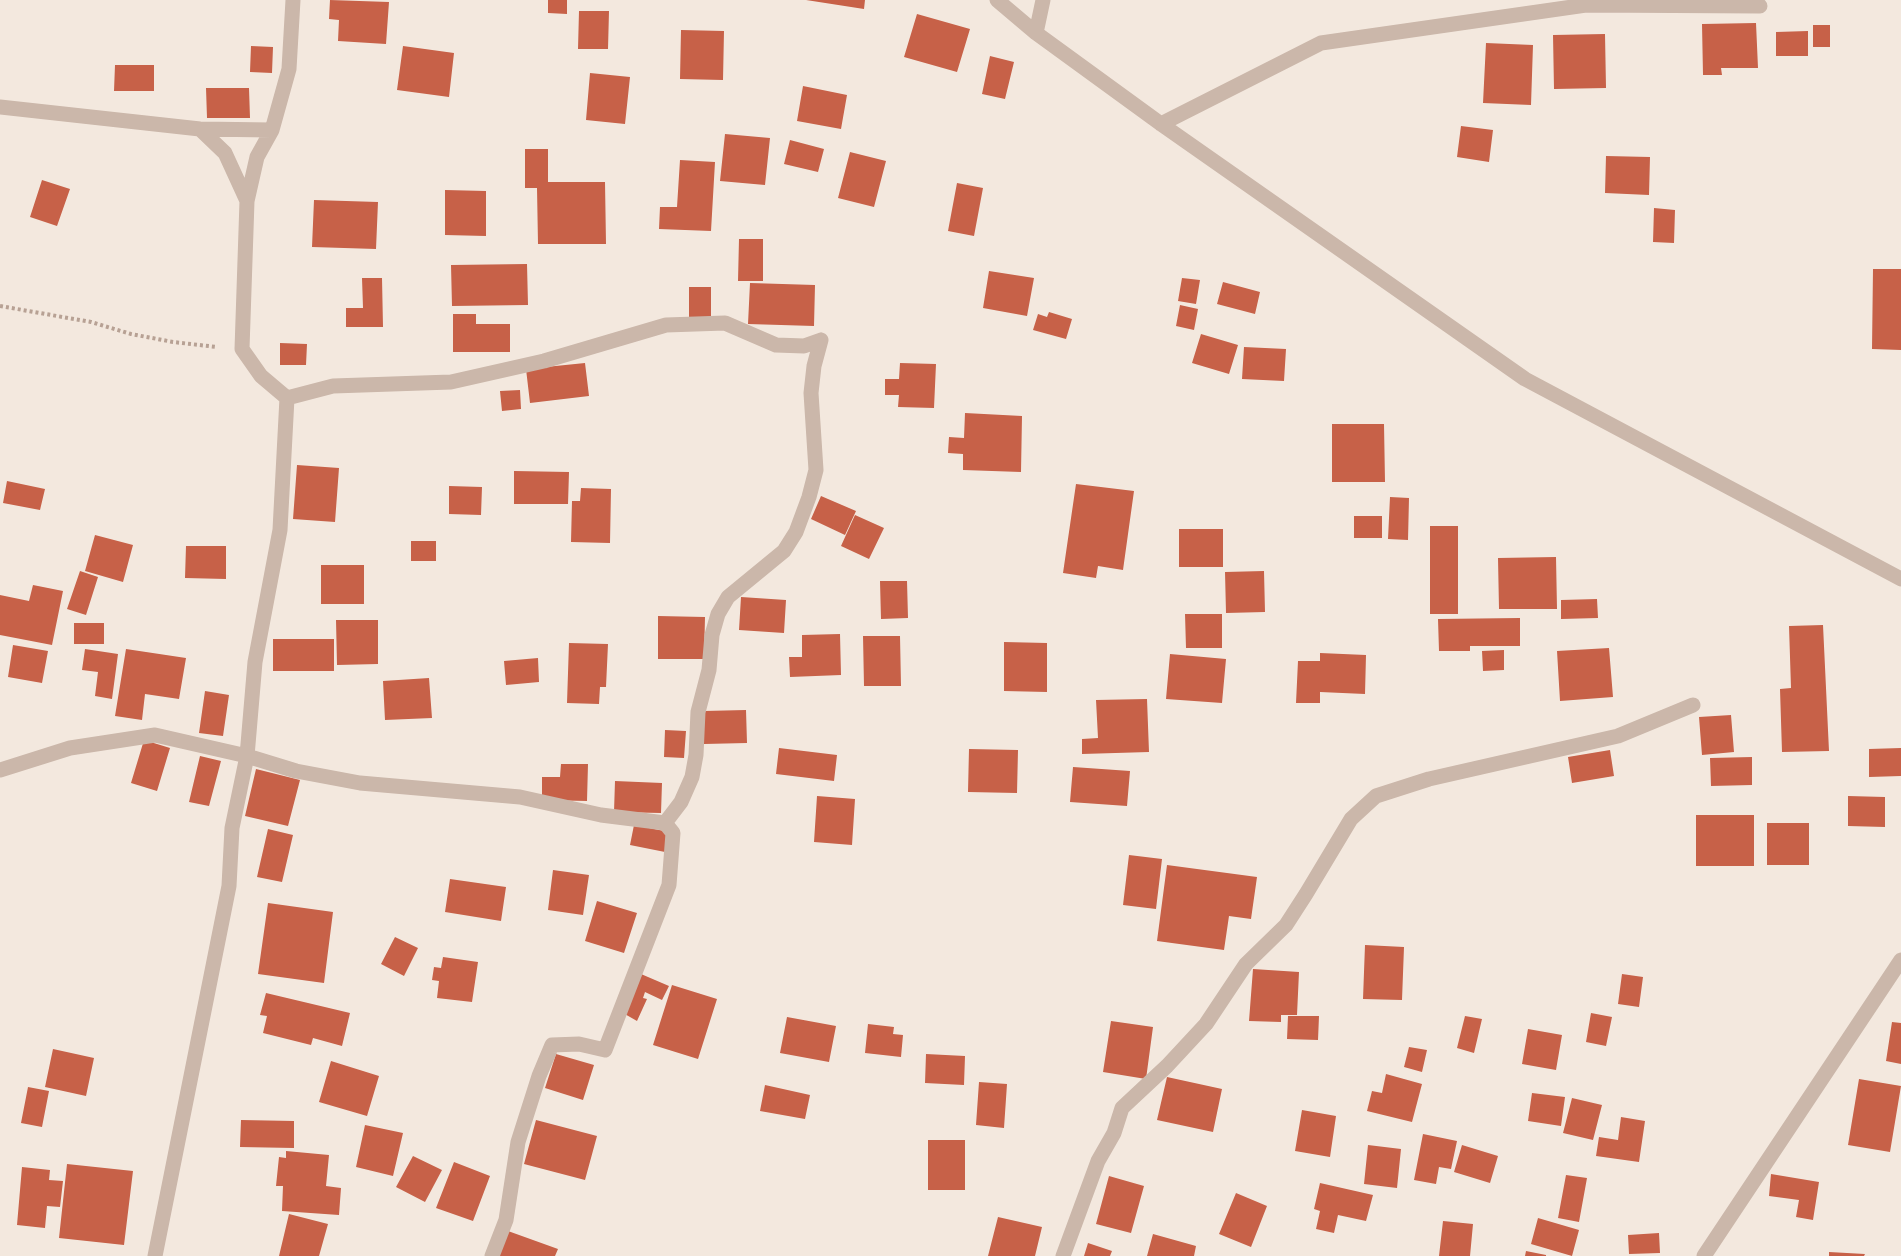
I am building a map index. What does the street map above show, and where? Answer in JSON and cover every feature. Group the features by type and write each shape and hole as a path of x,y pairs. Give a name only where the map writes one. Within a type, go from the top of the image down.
{"street":[{"path":"287,398 261,376 242,349 247,201 257,157 272,130 289,69 293,0"},
{"path":"997,0 1036,33 1161,124 1525,379 1901,579"},
{"path":"1036,33 1043,0"},
{"path":"1161,124 1321,43 1586,2 1760,6"},
{"path":"0,107 200,129 272,130"},
{"path":"200,129 225,153 247,201"},
{"path":"287,398 333,386 451,382 543,361 666,325 725,323 776,345 804,346 821,340 814,366 811,393 816,470 809,497 796,532 784,550 728,597 717,614 712,635 709,670 698,712 696,755 692,777 681,802 665,824"},
{"path":"155,1256 229,886 232,828 247,756 255,662 280,530 287,398"},
{"path":"1063,1256 1098,1161 1114,1133 1122,1108 1167,1066 1206,1024 1246,964 1286,925 1351,819 1376,796 1429,779 1618,736 1693,705"},
{"path":"0,770 70,748 155,735 247,756 296,771 360,783 520,797 601,815 665,824 673,833 669,885 605,1050 579,1044 552,1046 539,1076 519,1142 506,1220 492,1256"},
{"path":"1704,1256 1901,960"}],"path":[{"path":"0,306 91,322 131,334 173,342 242,349"}],"building":[{"path":"330,0 389,2 386,44 338,41 339,20 329,19"},
{"path":"548,0 567,0 567,14 548,13"},
{"path":"806,0 865,0 864,9"},
{"path":"579,11 609,11 608,49 578,49"},
{"path":"917,14 970,29 957,72 904,57"},
{"path":"1756,23 1758,68 1721,68 1722,75 1703,75 1702,24"},
{"path":"1813,25 1830,25 1830,47 1813,47"},
{"path":"681,30 724,31 723,80 680,79"},
{"path":"1808,31 1808,56 1776,56 1776,32"},
{"path":"1605,34 1606,88 1554,89 1553,35"},
{"path":"1486,43 1533,45 1531,105 1483,103"},
{"path":"251,46 273,47 272,73 250,72"},
{"path":"403,46 454,53 449,97 397,90"},
{"path":"990,56 1014,62 1005,99 982,94"},
{"path":"115,65 154,65 154,91 114,91"},
{"path":"590,73 630,77 625,124 586,120"},
{"path":"803,86 847,95 841,129 797,121"},
{"path":"206,88 249,88 250,118 207,118"},
{"path":"1461,126 1493,130 1489,162 1457,157"},
{"path":"725,134 770,138 765,185 720,181"},
{"path":"790,140 824,149 818,172 784,164"},
{"path":"525,149 548,149 548,182 605,182 606,244 538,244 537,188 525,188"},
{"path":"850,152 886,161 874,207 838,198"},
{"path":"1606,156 1650,157 1649,195 1605,193"},
{"path":"680,160 715,162 711,231 659,229 660,207 677,207"},
{"path":"42,180 70,189 57,226 30,217"},
{"path":"957,183 983,188 974,236 948,231"},
{"path":"445,190 486,191 486,236 445,235"},
{"path":"314,200 378,202 376,249 312,247"},
{"path":"1654,208 1675,210 1674,243 1653,242"},
{"path":"739,239 763,239 763,281 738,281"},
{"path":"527,264 528,305 452,306 451,265"},
{"path":"1873,269 1901,269 1901,350 1872,349"},
{"path":"989,271 1034,278 1027,316 983,308"},
{"path":"362,278 382,278 383,327 346,327 346,308 363,308"},
{"path":"1182,278 1200,280 1196,304 1178,301"},
{"path":"1223,282 1260,292 1255,314 1217,304"},
{"path":"750,283 815,285 814,326 748,324"},
{"path":"689,287 711,287 711,317 689,317"},
{"path":"1180,305 1198,309 1194,330 1176,326"},
{"path":"1049,312 1072,319 1066,339 1033,330 1038,314 1047,317"},
{"path":"453,314 476,314 476,324 510,324 510,352 453,352"},
{"path":"1201,334 1238,345 1229,374 1192,363"},
{"path":"280,343 307,344 306,365 280,365"},
{"path":"1244,347 1286,349 1284,381 1242,379"},
{"path":"585,363 589,396 530,403 526,369"},
{"path":"900,363 936,364 934,408 898,407 899,395 885,395 885,379 899,379"},
{"path":"520,390 521,409 502,411 500,391"},
{"path":"965,413 1022,416 1021,472 963,470 963,454 948,453 949,437 964,438"},
{"path":"1332,424 1384,424 1385,482 1332,482"},
{"path":"297,465 339,468 335,522 293,519"},
{"path":"514,471 569,472 568,504 514,504"},
{"path":"7,481 45,489 40,510 3,503"},
{"path":"1076,484 1134,491 1123,570 1098,566 1096,578 1063,573"},
{"path":"449,486 482,487 481,515 449,514"},
{"path":"581,488 611,489 610,543 571,542 572,501 580,501"},
{"path":"821,496 856,511 845,535 811,519"},
{"path":"1390,497 1409,498 1408,540 1388,539"},
{"path":"855,515 884,528 869,559 841,546"},
{"path":"1354,516 1382,516 1382,538 1354,538"},
{"path":"1430,526 1458,526 1458,614 1430,614"},
{"path":"1179,529 1223,529 1223,567 1179,567"},
{"path":"95,535 133,545 123,582 85,571"},
{"path":"411,541 436,541 436,561 411,561"},
{"path":"186,546 226,546 226,579 185,578"},
{"path":"1556,557 1557,609 1499,609 1498,558"},
{"path":"321,565 364,565 364,604 321,604"},
{"path":"80,571 98,577 86,615 67,609"},
{"path":"1264,571 1265,612 1226,613 1225,572"},
{"path":"880,581 907,581 908,618 881,619"},
{"path":"33,585 63,591 52,645 0,635 0,595 29,601"},
{"path":"741,597 786,600 784,633 739,630"},
{"path":"1597,599 1598,618 1561,619 1561,600"},
{"path":"1185,614 1222,614 1222,648 1186,648"},
{"path":"658,616 705,617 704,659 658,659"},
{"path":"1520,618 1520,646 1470,646 1470,651 1439,651 1438,619"},
{"path":"336,620 378,620 378,664 337,665"},
{"path":"74,623 104,623 104,644 74,644"},
{"path":"1823,625 1829,751 1782,752 1780,689 1791,688 1789,626"},
{"path":"840,634 841,675 790,677 789,657 802,657 802,635"},
{"path":"863,636 900,636 901,686 864,686"},
{"path":"273,639 334,639 334,671 273,671"},
{"path":"1004,642 1047,643 1047,692 1004,691"},
{"path":"569,643 608,644 606,687 600,687 599,704 567,703"},
{"path":"13,645 48,651 42,683 8,677"},
{"path":"1609,648 1613,697 1560,701 1557,651"},
{"path":"85,649 118,654 112,699 95,696 98,672 82,670"},
{"path":"126,649 186,658 179,699 145,694 142,720 115,716"},
{"path":"1504,650 1504,670 1483,671 1482,651"},
{"path":"1320,653 1366,655 1365,694 1320,692 1320,703 1296,703 1298,661 1320,661"},
{"path":"1170,654 1226,659 1222,703 1166,699"},
{"path":"538,658 539,682 506,685 504,661"},
{"path":"429,678 432,718 385,720 383,681"},
{"path":"205,691 229,695 223,736 199,733"},
{"path":"1147,699 1149,752 1082,754 1082,739 1098,738 1096,700"},
{"path":"746,710 747,743 704,744 704,711"},
{"path":"1731,715 1734,752 1702,755 1699,717"},
{"path":"665,730 686,731 684,758 664,757"},
{"path":"144,740 170,748 157,791 131,783"},
{"path":"779,748 837,755 834,781 776,774"},
{"path":"1901,748 1901,776 1869,777 1869,749"},
{"path":"969,749 1018,750 1017,793 968,792"},
{"path":"1610,750 1614,776 1572,783 1568,757"},
{"path":"200,756 221,761 209,806 189,802"},
{"path":"1752,757 1752,785 1711,786 1710,758"},
{"path":"561,764 588,764 587,801 542,800 542,777 560,777"},
{"path":"1073,767 1130,771 1127,806 1070,802"},
{"path":"256,769 300,780 288,826 245,816"},
{"path":"615,781 662,783 661,813 614,812"},
{"path":"817,796 855,799 852,845 814,842"},
{"path":"1848,796 1885,797 1885,827 1848,826"},
{"path":"1696,815 1754,815 1754,866 1696,866"},
{"path":"1767,823 1809,823 1809,865 1767,865"},
{"path":"634,825 669,832 665,852 630,845"},
{"path":"268,829 293,835 282,882 257,877"},
{"path":"1129,855 1162,859 1156,909 1123,905"},
{"path":"1167,865 1257,877 1251,919 1229,916 1224,950 1157,941"},
{"path":"553,870 589,875 583,915 548,910"},
{"path":"450,879 506,887 501,921 445,912"},
{"path":"597,901 637,913 624,953 585,941"},
{"path":"268,903 333,912 324,983 258,974"},
{"path":"395,937 418,948 404,976 381,964"},
{"path":"1365,945 1404,947 1402,1000 1363,999"},
{"path":"443,957 478,962 472,1002 437,998 439,981 432,980 434,967 441,968"},
{"path":"1253,969 1299,972 1297,1015 1281,1015 1281,1022 1249,1021"},
{"path":"641,974 669,986 662,1000 645,992 643,998 647,999 637,1021 623,1013"},
{"path":"1622,974 1643,977 1639,1007 1618,1004"},
{"path":"672,985 717,999 698,1059 653,1045"},
{"path":"266,993 350,1013 342,1046 313,1038 311,1045 263,1033 267,1016 260,1015"},
{"path":"1591,1013 1612,1017 1606,1046 1586,1042"},
{"path":"1288,1016 1319,1016 1318,1040 1287,1039"},
{"path":"1465,1016 1482,1019 1474,1053 1457,1048"},
{"path":"787,1017 836,1026 829,1062 780,1053"},
{"path":"1111,1021 1153,1027 1146,1079 1103,1072"},
{"path":"1892,1022 1901,1023 1901,1064 1886,1061"},
{"path":"868,1024 894,1027 893,1034 903,1035 901,1057 865,1053"},
{"path":"1528,1029 1562,1035 1556,1070 1522,1064"},
{"path":"1409,1047 1427,1050 1422,1072 1404,1067"},
{"path":"53,1049 94,1058 86,1096 45,1087"},
{"path":"556,1054 594,1065 583,1100 545,1088"},
{"path":"926,1054 965,1056 964,1085 925,1083"},
{"path":"331,1061 379,1076 367,1116 319,1102"},
{"path":"1386,1074 1422,1084 1412,1122 1367,1111 1372,1091 1382,1093"},
{"path":"1167,1077 1222,1089 1213,1132 1157,1120"},
{"path":"1859,1079 1901,1086 1890,1152 1848,1145"},
{"path":"979,1082 1007,1084 1004,1128 976,1125"},
{"path":"765,1085 810,1095 805,1119 760,1111"},
{"path":"28,1087 49,1091 42,1127 21,1123"},
{"path":"1532,1093 1565,1097 1561,1126 1528,1121"},
{"path":"1572,1098 1602,1105 1593,1140 1563,1133"},
{"path":"1302,1110 1336,1116 1330,1157 1295,1151"},
{"path":"1621,1117 1645,1121 1639,1162 1596,1156 1599,1137 1618,1140"},
{"path":"241,1120 294,1121 294,1148 240,1147"},
{"path":"536,1120 597,1136 585,1180 524,1164"},
{"path":"365,1125 403,1133 393,1176 356,1167"},
{"path":"1423,1134 1457,1141 1451,1169 1439,1167 1436,1184 1414,1180"},
{"path":"928,1140 965,1140 965,1190 928,1190"},
{"path":"1368,1145 1401,1149 1397,1188 1364,1184"},
{"path":"1462,1145 1498,1156 1490,1183 1454,1172"},
{"path":"286,1151 329,1155 326,1186 341,1188 339,1215 282,1211 283,1186 276,1186 279,1157 286,1158"},
{"path":"413,1156 442,1170 425,1202 396,1187"},
{"path":"454,1162 490,1176 473,1221 436,1208"},
{"path":"67,1164 133,1171 124,1245 59,1238"},
{"path":"22,1167 50,1170 49,1180 63,1181 60,1207 47,1206 45,1228 17,1225"},
{"path":"1771,1174 1819,1182 1813,1220 1796,1217 1799,1200 1769,1196"},
{"path":"1566,1175 1587,1178 1579,1222 1558,1218"},
{"path":"1109,1176 1144,1186 1131,1233 1096,1224"},
{"path":"1320,1183 1373,1195 1366,1221 1338,1215 1334,1233 1316,1229 1320,1211 1314,1209"},
{"path":"1236,1193 1267,1206 1251,1247 1219,1234"},
{"path":"289,1214 328,1224 319,1256 279,1256"},
{"path":"998,1217 1042,1227 1035,1256 988,1256"},
{"path":"1538,1218 1579,1230 1572,1256 1531,1244"},
{"path":"1443,1221 1473,1224 1470,1256 1439,1256"},
{"path":"508,1231 558,1249 555,1256 499,1256"},
{"path":"1659,1233 1660,1253 1629,1254 1628,1235"},
{"path":"1153,1234 1196,1246 1194,1256 1147,1256"},
{"path":"1088,1243 1112,1251 1110,1256 1084,1256"},
{"path":"1526,1251 1546,1255 1546,1256 1525,1256"},
{"path":"1829,1252 1865,1254 1864,1256 1829,1256"}]}
